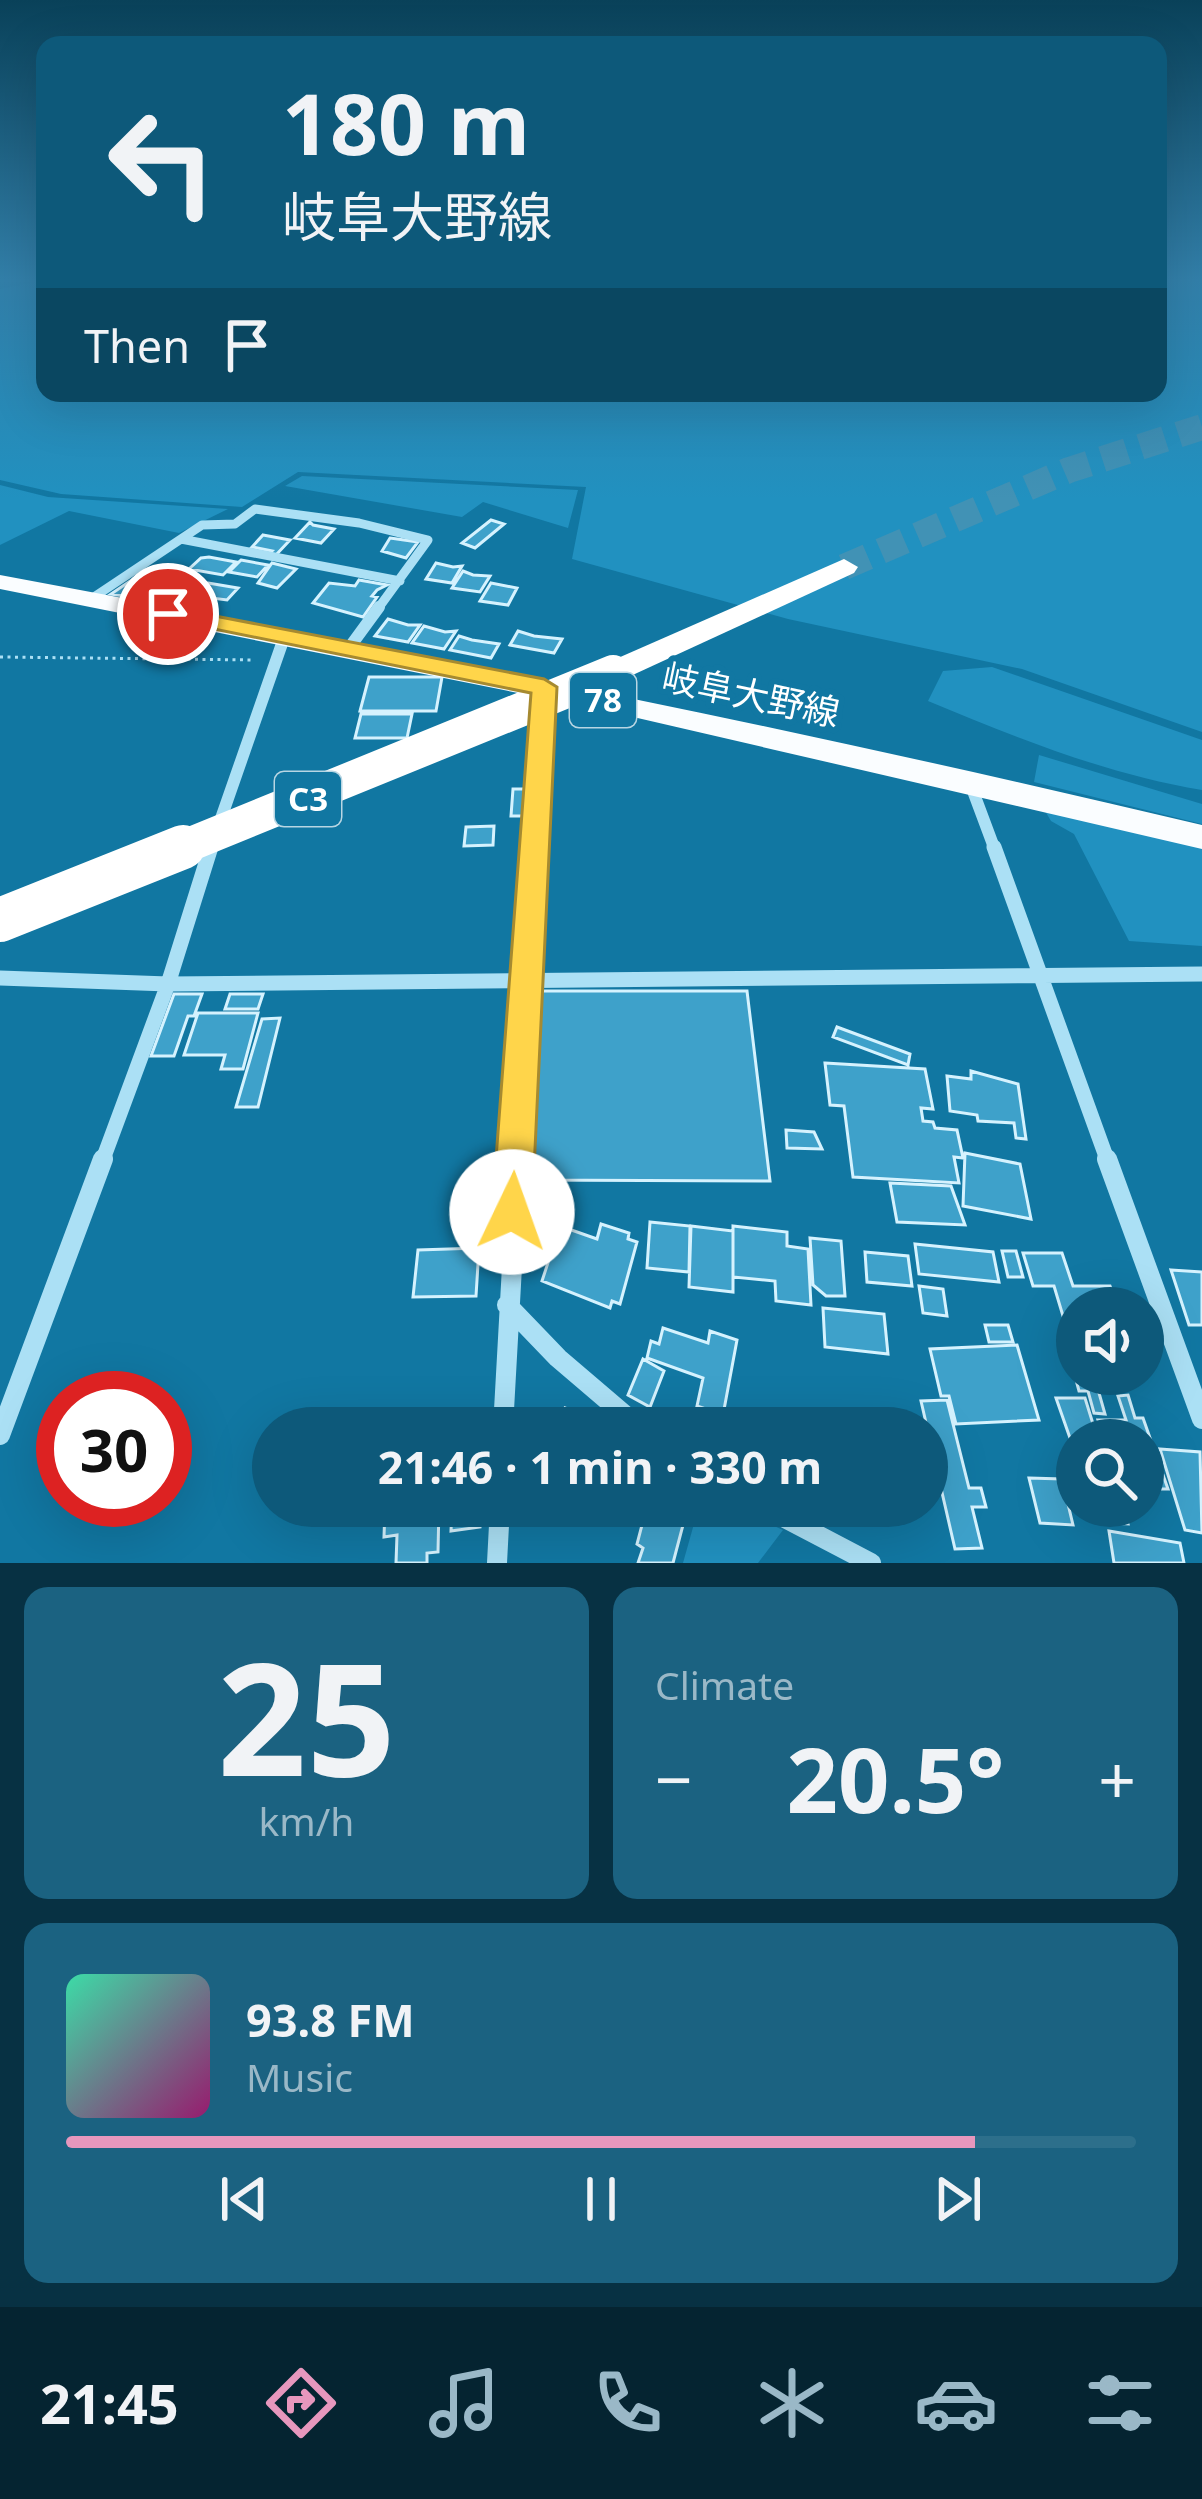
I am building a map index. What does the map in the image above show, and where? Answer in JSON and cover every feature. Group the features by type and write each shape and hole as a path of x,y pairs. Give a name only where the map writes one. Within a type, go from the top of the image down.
{"highway":[{"name":"C3","path":"0,920 166,857 613,672 844,567"}],"main road":[{"name":"岐阜大野線","path":"0,582 91,599 280,647 350,648 544,687 968,778 1202,837"}],"street":[{"path":"91,599 202,525 235,524 255,509 359,523 428,540 350,648"},
{"path":"180,539 400,581"},
{"path":"0,1435 168,984 280,647"},
{"path":"503,1407 544,687"},
{"path":"968,778 1202,1419"},
{"path":"0,978 168,984 1202,974"},
{"path":"507,1305 558,1358 615,1407"},
{"path":"497,1563 499,1527"},
{"path":"802,1527 871,1563"}],"path":[{"path":"0,657 280,647"}],"shaded area":[{"path":"0,353 36,353 36,402 1167,402 1167,353 1202,353 1202,732 1022,669 788,619 572,559 586,487 298,472 242,507 61,494 0,480"},
{"path":"302,476 578,490 568,528 483,502 462,517 285,486"},
{"path":"0,485 48,497 228,509 179,533 69,511 0,545"},
{"path":"992,667 1202,740 1202,790 1097,765 928,701 943,671"},
{"path":"1039,755 1202,804 1202,824 1034,782"},
{"path":"1042,806 1202,846 1202,946 1129,941 1074,834 1051,821"},
{"path":"693,1527 783,1530 758,1563 683,1563"}],"building":[{"path":"491,520 504,524 475,548 462,543"},
{"path":"310,522 334,529 321,543 295,538"},
{"path":"263,535 290,540 275,556 268,555 272,551 252,547"},
{"path":"390,538 418,542 406,558 382,551"},
{"path":"201,558 236,562 223,575 189,569"},
{"path":"241,560 268,565 257,577 229,572"},
{"path":"272,563 296,569 277,588 258,583"},
{"path":"436,563 462,566 452,583 426,579"},
{"path":"145,571 158,573 124,596 111,594"},
{"path":"463,571 490,576 480,592 452,588"},
{"path":"169,576 201,582 181,594 155,589"},
{"path":"359,580 387,585 372,596 377,597 363,617 313,603 329,583 355,586"},
{"path":"208,583 238,588 227,600 195,596"},
{"path":"491,583 517,588 508,605 480,601"},
{"path":"388,619 420,625 408,642 375,636"},
{"path":"424,626 456,631 444,649 412,643"},
{"path":"518,631 562,639 554,653 510,645"},
{"path":"459,636 499,644 491,658 450,650"},
{"path":"369,677 442,677 436,711 360,711"},
{"path":"361,714 412,714 407,738 355,738"},
{"path":"513,789 529,789 527,816 511,816"},
{"path":"494,826 493,845 464,846 466,827"},
{"path":"536,991 747,991 770,1181 525,1180"},
{"path":"174,994 202,994 194,1016 188,1016 174,1056 151,1056"},
{"path":"230,994 263,994 258,1009 225,1009"},
{"path":"198,1013 258,1013 243,1069 221,1069 225,1055 184,1055"},
{"path":"280,1018 258,1107 236,1107 262,1019"},
{"path":"837,1027 910,1054 908,1065 833,1037"},
{"path":"825,1063 925,1069 933,1109 921,1108 923,1121 933,1122 935,1128 957,1130 963,1158 954,1157 959,1183 853,1177 844,1106 830,1105"},
{"path":"971,1071 1018,1084 1026,1139 1016,1138 1014,1123 978,1121 977,1115 950,1111 947,1076 971,1079"},
{"path":"786,1130 814,1132 822,1149 787,1148"},
{"path":"965,1153 1020,1164 1031,1219 963,1206"},
{"path":"890,1183 951,1186 965,1225 897,1222"},
{"path":"650,1222 690,1226 689,1272 647,1268"},
{"path":"601,1224 629,1233 628,1239 637,1242 620,1304 612,1301 610,1308 542,1281 560,1226 597,1239"},
{"path":"691,1226 733,1231 733,1292 689,1287"},
{"path":"733,1226 787,1232 787,1246 808,1249 811,1305 776,1301 775,1281 733,1277"},
{"path":"810,1238 841,1241 845,1296 826,1296 813,1285"},
{"path":"915,1244 993,1252 999,1282 919,1274"},
{"path":"479,1248 476,1296 413,1297 418,1250"},
{"path":"1002,1251 1016,1251 1023,1277 1008,1277"},
{"path":"865,1252 908,1256 912,1286 867,1282"},
{"path":"1023,1253 1062,1253 1073,1286 1110,1287 1056,1287 1056,1293 1054,1286 1033,1286"},
{"path":"1171,1270 1202,1272 1202,1325 1189,1325"},
{"path":"919,1286 943,1289 947,1316 923,1313"},
{"path":"823,1308 884,1314 888,1354 825,1347"},
{"path":"985,1325 1008,1325 1013,1342 989,1342"},
{"path":"663,1328 708,1343 710,1331 737,1340 724,1407 697,1406 703,1378 647,1358 651,1341 659,1344"},
{"path":"1017,1345 1039,1420 956,1424 949,1396 941,1396 930,1349"},
{"path":"643,1359 664,1371 650,1407 628,1395"},
{"path":"1089,1395 1100,1395 1105,1414 1094,1413"},
{"path":"1128,1395 1135,1418 1143,1419 1126,1419 1118,1396"},
{"path":"1056,1398 1085,1398 1092,1419 1063,1419"},
{"path":"947,1400 969,1488 981,1488 986,1507 972,1507 982,1548 955,1549 948,1519 948,1407 922,1407 921,1401"},
{"path":"1164,1449 1200,1452 1202,1533 1185,1530"},
{"path":"1029,1478 1056,1479 1056,1524 1040,1523"},
{"path":"384,1527 439,1527 438,1552 427,1553 427,1563 396,1563 397,1535 384,1537"},
{"path":"641,1527 682,1527 673,1563 638,1563 643,1548 637,1544"},
{"path":"1109,1531 1180,1543 1184,1563 1114,1563"}],"tunnel":[{"path":"844,567 1069,470 1202,427"}],"route":[{"path":"168,614 544,687 512,1212"}]}
